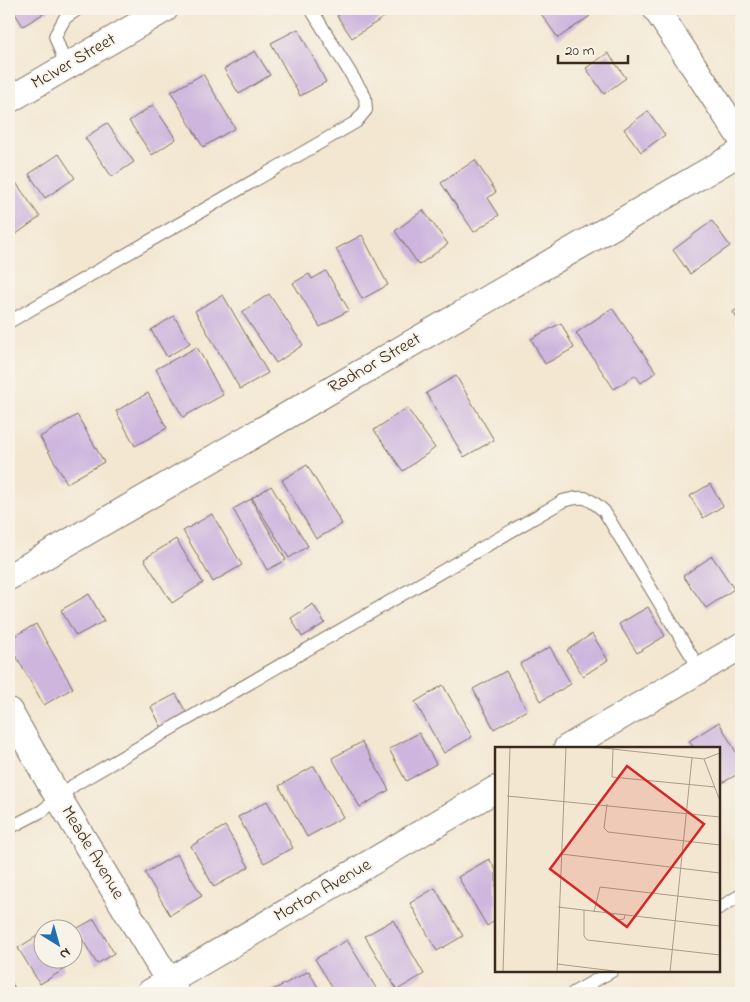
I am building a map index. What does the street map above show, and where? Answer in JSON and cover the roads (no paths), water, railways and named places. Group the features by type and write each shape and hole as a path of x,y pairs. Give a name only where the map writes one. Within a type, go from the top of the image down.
{"street":[{"path":"656,9 741,138"},
{"name":"McIver Street","path":"9,100 149,13"},
{"name":"Radnor Street","path":"9,577 741,152"},
{"path":"568,747 741,646"},
{"name":"Meade Avenue","path":"9,711 165,989"},
{"name":"Morton Avenue","path":"165,989 495,790"}],"lane":[{"path":"66,66 55,36 65,18 78,9"},
{"path":"9,322 356,122 366,110 365,97 311,9"},
{"path":"9,828 42,811 74,785 563,501 578,497 592,500 604,511 700,670"},
{"path":"720,907 741,895"},
{"path":"573,993 610,972"}]}
